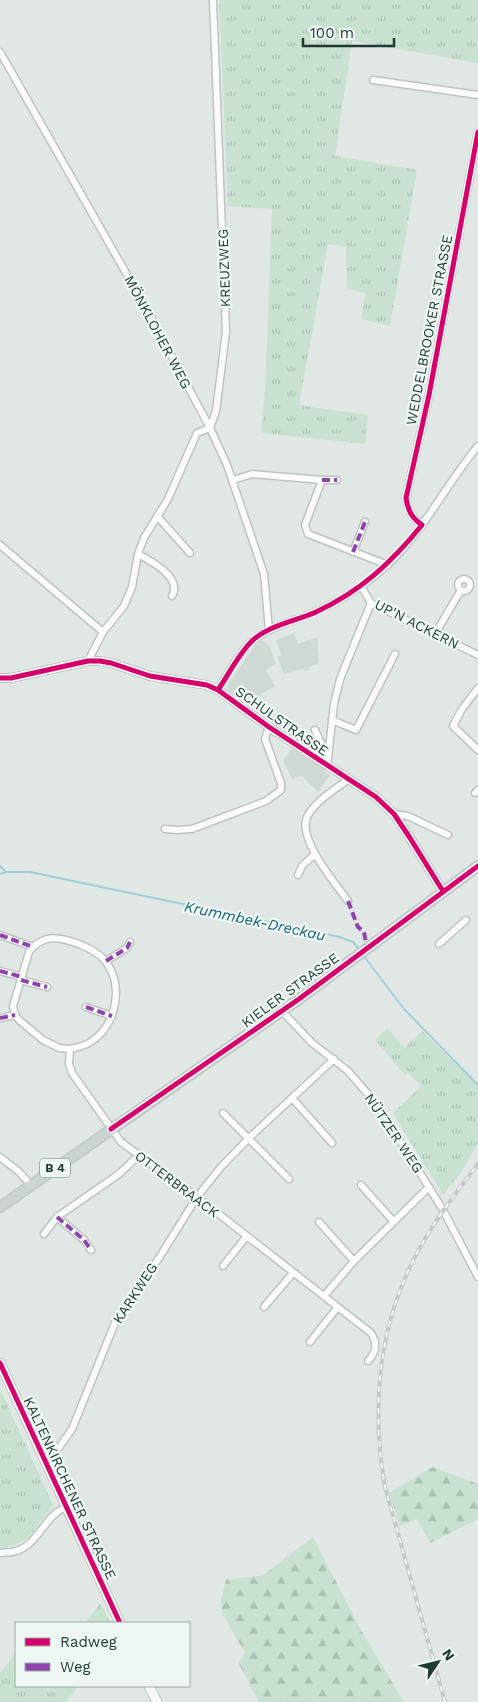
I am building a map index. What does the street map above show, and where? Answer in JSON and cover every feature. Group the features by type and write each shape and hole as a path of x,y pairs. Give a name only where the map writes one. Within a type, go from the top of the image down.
{"main road":[{"name":"KIELER STRASSE","path":"0,1207 282,1010 478,866"},
{"name":"KALTENKIRCHENER STRASSE","path":"0,1363 120,1622"},
{"path":"150,1687 157,1702"}],"street":[{"name":"KREUZWEG","path":"210,428 216,411 226,332 213,0"},
{"name":"MÖNKLOHER WEG","path":"0,52 145,307 210,428 233,480 264,574 269,630"},
{"path":"373,80 478,95"},
{"name":"WEDDELBROOKER STRASSE","path":"422,526 408,510 406,498 474,172 478,132"},
{"path":"88,661 103,632 124,606 132,586 138,554 144,538 176,484 197,433 210,428"},
{"path":"218,690 254,639 269,630 337,601 362,586 388,564 422,526 478,446"},
{"path":"233,480 252,474 337,480"},
{"path":"322,480 304,525 308,534 388,564"},
{"path":"158,516 190,553"},
{"path":"353,552 365,522"},
{"path":"0,545 103,632"},
{"path":"138,554 153,562 172,581 175,586 172,596"},
{"name":"UP'N ACKERN","path":"362,586 371,603 478,655"},
{"path":"435,634 461,590"},
{"path":"327,761 334,704 340,679 371,603"},
{"path":"332,720 356,730 395,654"},
{"name":"SCHULSTRASSE","path":"0,678 11,678 88,661 100,661 150,676 202,684 218,690 269,728 327,761 394,814 444,891"},
{"path":"478,688 462,709 453,726 478,750"},
{"path":"166,829 192,829 266,801 280,790 281,783 265,740 269,728"},
{"path":"315,730 327,761"},
{"path":"348,901 315,854 308,840 306,818 317,803 349,779"},
{"name":"SCHULSTRASSE","path":"394,814 408,816 448,835"},
{"path":"298,875 302,866 315,854"},
{"path":"439,944 466,920"},
{"path":"0,935 33,947"},
{"path":"57,938 88,947 106,961 115,990 116,1004 112,1016 99,1035 91,1042 70,1049 59,1048 51,1045 15,1015 13,1006 29,952 33,947 48,939 57,938"},
{"path":"106,961 127,948 130,942"},
{"path":"0,971 46,987"},
{"path":"86,1007 112,1016"},
{"name":"NÜTZER WEG","path":"282,1010 312,1043 348,1071 379,1107 443,1210 478,1277"},
{"path":"0,1018 15,1015"},
{"name":"OTTERBRAACK","path":"70,1049 69,1064 72,1073 121,1142 197,1198 371,1333 376,1347 375,1354 368,1361"},
{"name":"KARKWEG","path":"44,1457 58,1449 72,1429 117,1318 159,1258 197,1198 221,1167 248,1139 334,1059"},
{"path":"292,1098 332,1143"},
{"path":"223,1113 289,1179"},
{"path":"44,1234 57,1216 119,1174 139,1155"},
{"path":"0,1157 18,1171 30,1186"},
{"path":"361,1185 394,1222"},
{"path":"324,1296 354,1261 429,1187"},
{"path":"57,1216 84,1240 90,1250"},
{"path":"319,1222 354,1261"},
{"path":"223,1266 246,1237"},
{"path":"264,1307 293,1273"},
{"path":"310,1342 337,1308"},
{"path":"0,1553 17,1551 28,1544 54,1515 66,1506"}],"shaded area":[{"path":"294,633 298,644 317,637 319,663 309,667 310,670 306,671 303,669 284,674 277,657 281,655 276,640"},
{"path":"262,640 270,647 276,664 266,670 275,686 245,703 228,690 227,686 253,648"},
{"path":"292,749 323,768 330,775 318,792 302,776 292,779 283,760"}],"green space":[{"path":"219,0 478,0 478,63 352,41 335,156 417,170 390,326 361,319 365,293 347,289 346,247 328,244 299,405 368,415 365,444 261,433 265,391 272,209 228,206"},
{"path":"387,1028 405,1047 422,1031 478,1086 478,1144 459,1175 443,1195 393,1113 421,1086 408,1073 405,1075 375,1040"},
{"path":"0,1389 53,1505 37,1527 25,1539 19,1543 0,1548"},
{"path":"433,1467 478,1484 478,1519 430,1543 417,1519 400,1526 389,1493"},
{"path":"313,1537 362,1632 404,1702 259,1702 238,1662 242,1659 245,1652 222,1614 221,1600 226,1580 263,1575"},
{"path":"101,1603 110,1622 86,1622"},
{"path":"15,1653 15,1687 77,1687 66,1702 0,1702 0,1673"}],"waterway":[{"path":"0,866 5,871"},
{"name":"Krummbek-Dreckau","path":"0,874 6,872 30,872 340,937 353,942 359,949"},
{"name":"Krummbek-Dreckau","path":"363,955 404,1009 478,1085"}],"railway":[{"path":"445,1702 385,1487 381,1458 379,1398 386,1339 403,1282 430,1231 478,1164"}],"marked path":[{"path":"322,480 337,480"},
{"path":"353,552 365,522"},
{"path":"348,901 358,927 364,932 367,948"},
{"path":"0,935 33,947"},
{"path":"106,961 127,948 130,942"},
{"path":"0,971 22,977"},
{"path":"21,980 47,987"},
{"path":"86,1007 112,1016"},
{"path":"0,1018 15,1015"},
{"path":"57,1217 84,1240 91,1250"}],"cycle path":[{"path":"218,690 239,657 253,640 267,631 316,612 347,595 387,564 422,525 411,514 406,498 429,395 478,132"},
{"path":"0,678 11,678 88,661 100,661 150,676 207,685 218,690 269,727 376,797 394,814 444,891"},
{"path":"111,1129 299,999 478,866"},
{"path":"0,1363 120,1622"}]}
